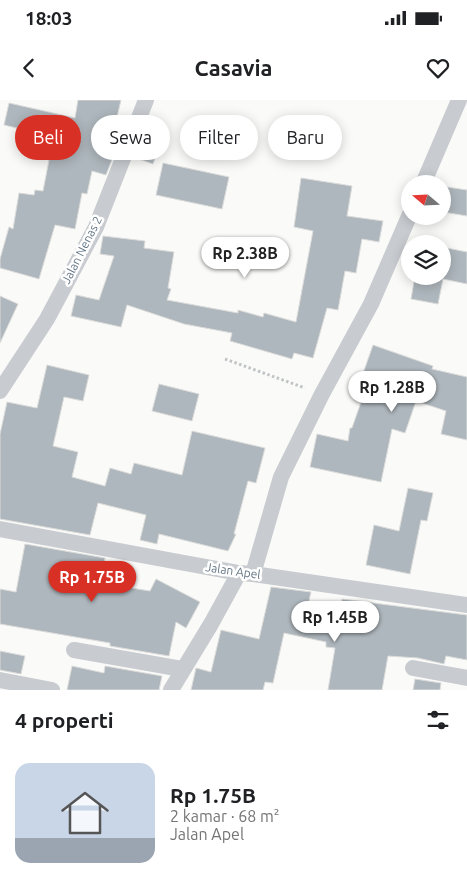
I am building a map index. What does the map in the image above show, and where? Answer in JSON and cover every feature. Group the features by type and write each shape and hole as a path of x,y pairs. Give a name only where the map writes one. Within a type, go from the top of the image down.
{"street":[{"name":"Jalan Nenas 2","path":"0,391 47,319 96,226 146,100"},
{"path":"427,175 459,100"},
{"path":"171,690 182,670 246,574 281,477 322,394 371,304 405,225"},
{"name":"Jalan Apel","path":"0,529 246,574 467,605"},
{"path":"74,650 182,670"},
{"path":"413,668 467,678"},
{"path":"0,680 52,690"}],"path":[{"path":"225,359 322,394"}],"building":[{"path":"78,100 121,100 118,115 91,115 91,160 112,160 106,175 92,171 87,194 82,193 75,229 55,225 39,279 0,268 0,259 9,227 13,229 19,193 34,195 35,190 43,191 49,160 81,160 81,115 76,115"},
{"path":"9,103 62,115 15,115 15,128 4,125"},
{"path":"142,160 154,160 153,164"},
{"path":"163,163 229,177 222,209 156,195"},
{"path":"301,178 352,186 347,216 383,221 379,242 362,239 356,273 345,271 338,310 327,308 313,358 294,353 292,359 230,341 232,333 184,324 127,305 121,327 71,316 76,295 99,300 114,256 100,254 103,236 145,241 144,248 174,252 168,288 171,289 167,300 238,313 238,310 263,317 264,313 296,322 313,231 294,227"},
{"path":"451,188 467,190 467,216 451,213"},
{"path":"451,249 467,252 467,284 451,281"},
{"path":"413,285 442,285 438,304 411,299"},
{"path":"0,296 18,304 0,343"},
{"path":"373,345 433,366 432,369 467,377 467,440 441,434 446,411 416,401 405,433 392,429 381,482 310,467 317,434 348,441 350,428 352,428 367,385 360,382"},
{"path":"47,365 89,375 83,401 64,397 53,446 78,452 72,477 105,486 110,468 131,474 134,463 182,475 192,431 265,448 256,483 248,481 234,534 236,534 228,551 159,534 157,544 140,540 146,515 98,503 90,535 0,519 0,434 7,402 37,408"},
{"path":"159,384 199,394 192,421 152,411"},
{"path":"408,488 433,493 427,521 421,520 410,574 366,565 374,525 399,531"},
{"path":"25,544 105,558 101,583 150,591 156,579 200,602 186,628 176,622 169,656 110,646 110,643 0,624 0,589 16,592"},
{"path":"271,587 311,592 306,614 340,618 342,599 467,615 467,660 446,656 444,664 418,658 388,656 382,690 328,690 335,648 326,647 326,642 284,633 273,683 265,682 263,690 191,690 196,668 211,672 221,630 259,639"},
{"path":"0,651 25,656 21,674 0,670"},
{"path":"72,666 104,673 105,666 162,676 159,690 67,690"},
{"path":"415,679 441,683 440,690 413,690"}]}
